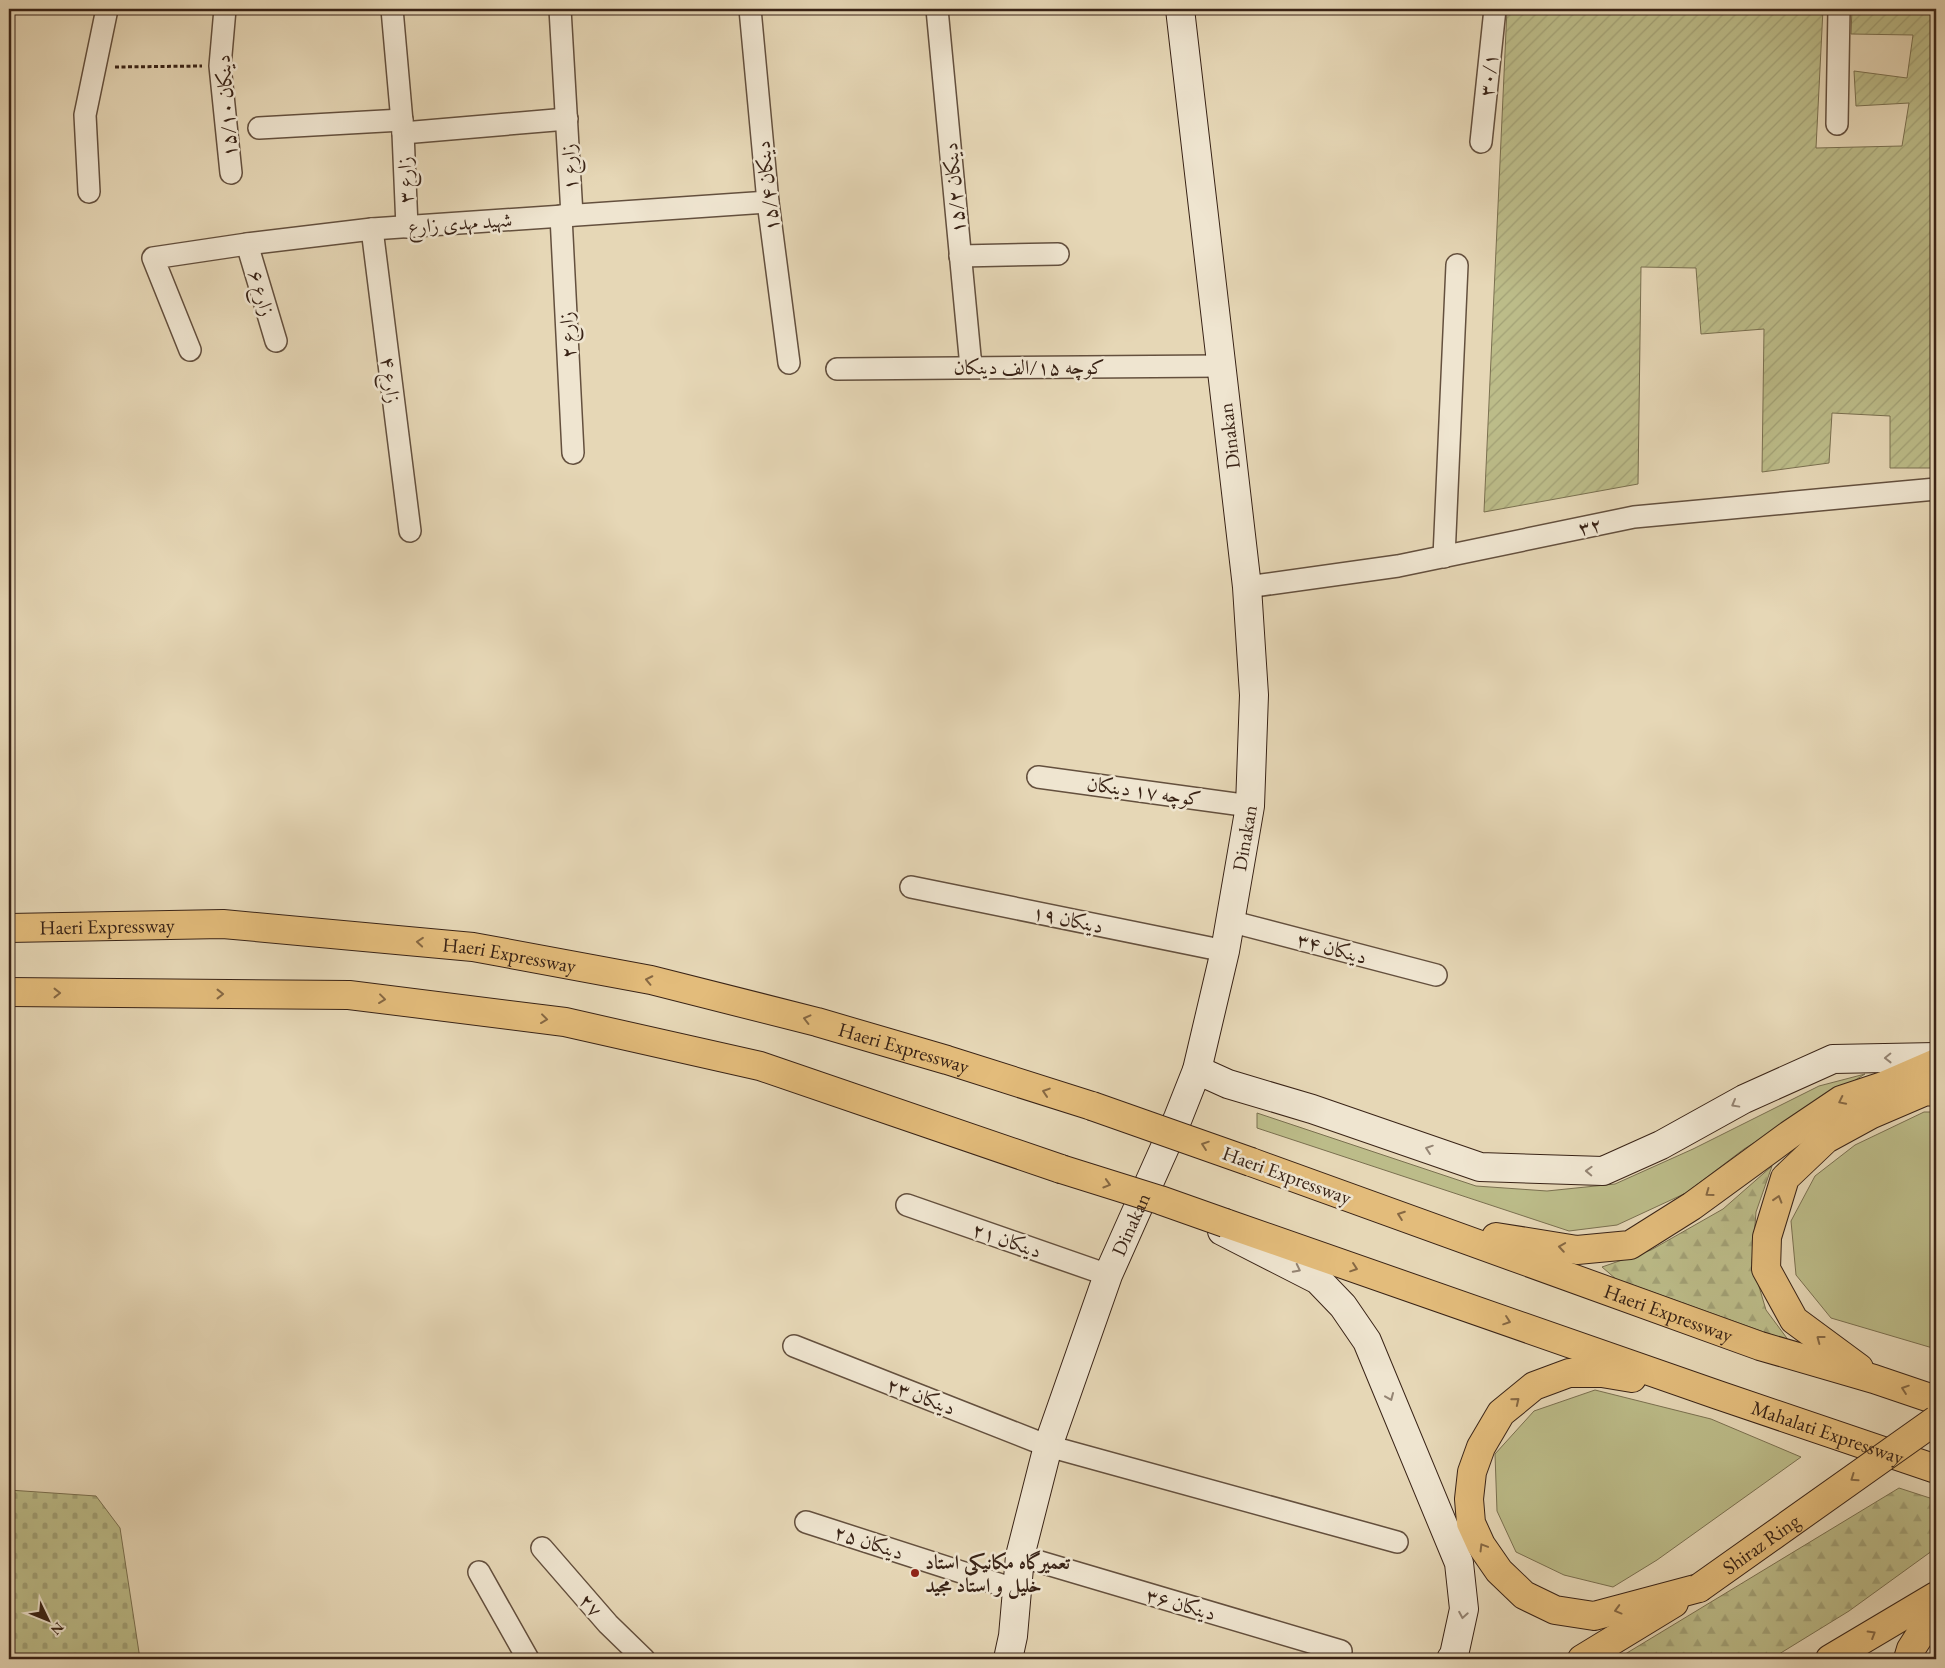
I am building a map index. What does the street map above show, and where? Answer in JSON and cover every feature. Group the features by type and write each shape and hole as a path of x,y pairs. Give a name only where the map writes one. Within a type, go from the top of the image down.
{"highway":[{"name":"Haeri Expressway","path":"9,928 223,924 473,947 651,980 817,1022 948,1060 1092,1106 1435,1227 1760,1346 1874,1379"},
{"path":"9,992 349,995 565,1022 760,1066 1061,1169 1160,1200 1718,1395"},
{"path":"1435,1227 1577,1250 1630,1245 1692,1206 1789,1135 1841,1100 1936,1064"},
{"path":"1936,1092 1926,1091 1870,1115 1826,1139 1785,1178 1767,1237 1766,1269 1794,1320 1874,1379 1936,1400"},
{"path":"1699,1588 1594,1616 1555,1610 1524,1595 1499,1571 1481,1545 1471,1523 1469,1498 1472,1472 1481,1447 1501,1413 1534,1386 1569,1373 1602,1373 1718,1395"},
{"name":"Mahalati Expressway","path":"1718,1395 1936,1469"},
{"name":"Shiraz Ring","path":"1582,1659 1699,1588 1936,1420"},
{"path":"1830,1659 1936,1596"},
{"path":"1908,1659 1911,1649 1936,1610"}],"main road":[{"name":"Dinakan","path":"1013,1652 1020,1556 1048,1446 1108,1275 1178,1118 1197,1070 1225,952 1250,806 1254,695 1248,587 1180,9"},
{"path":"1197,1070 1228,1084 1312,1109 1480,1167 1602,1171 1661,1145 1744,1099 1833,1059 1936,1057"},
{"path":"1160,1200 1318,1280 1344,1306 1366,1341 1459,1564 1464,1609 1452,1659"}],"street":[{"path":"89,192 84,115 108,9"},
{"name":"۱۵/۱۰ دینکان","path":"225,9 220,66 231,172"},
{"name":"۳ زارع","path":"392,9 402,126 407,227"},
{"name":"۱ زارع","path":"560,9 567,119 566,216"},
{"name":"۱۵/۴ دینکان","path":"750,9 768,202 788,363"},
{"name":"۱۵/۲ دینکان","path":"937,9 971,367"},
{"name":"۳۰/۱","path":"1481,142 1495,9"},
{"path":"1837,124 1840,9"},
{"path":"259,128 402,126 567,119"},
{"name":"شهید مهدی زارع","path":"190,350 153,258 372,229 768,202"},
{"name":"۲ زارع","path":"566,216 572,453"},
{"name":"۴ زارع","path":"372,229 410,531"},
{"name":"۶ زارع","path":"248,244 276,341"},
{"path":"960,256 1058,254"},
{"path":"1444,557 1457,265"},
{"name":"کوچه ۱۵/الف دینکان","path":"837,369 1221,366"},
{"name":"۳۲","path":"1248,587 1398,566 1634,517 1936,489"},
{"name":"کوچه ۱۷ دینکان","path":"1038,777 1250,806"},
{"name":"۱۹ دینکان","path":"910,887 1225,952"},
{"name":"۳۴ دینکان","path":"1229,921 1436,975"},
{"name":"۲۱ دینکان","path":"907,1206 1108,1275"},
{"name":"۲۳ دینکان","path":"794,1346 1048,1446 1397,1542"},
{"name":"۲۵ دینکان","path":"806,1522 1017,1590"},
{"name":"۲۷","path":"542,1548 608,1624 644,1659"},
{"name":"۳۶ دینکان","path":"1020,1556 1341,1651"},
{"path":"479,1572 528,1659"}],"path":[{"path":"95,67 220,66"}],"green space":[{"path":"1507,9 1823,9 1816,148 1902,146 1909,103 1856,106 1854,71 1907,78 1913,35 1851,34 1852,9 1936,9 1936,468 1890,468 1890,416 1832,413 1829,463 1762,472 1764,329 1701,334 1696,268 1641,267 1638,484 1484,512"},
{"path":"1865,1074 1744,1149 1686,1193 1617,1225 1569,1231 1257,1128 1257,1113 1476,1186 1547,1191 1615,1184 1693,1149 1819,1086"},
{"path":"1924,1112 1936,1112 1936,1349 1831,1318 1796,1275 1791,1221 1815,1176 1855,1145"},
{"path":"1772,1166 1756,1212 1752,1263 1766,1310 1789,1341 1616,1279 1602,1267 1651,1250 1723,1209"},
{"path":"1595,1390 1711,1419 1801,1457 1657,1560 1613,1587 1564,1575 1516,1552 1497,1511 1495,1454 1534,1411"},
{"path":"1899,1488 1936,1500 1936,1548 1849,1611 1771,1659 1617,1659"},
{"path":"9,1490 96,1496 120,1528 140,1659 9,1659"}],"place":[{"name":"تعمیرگاه مکانیکی استاد خلیل و استاد مجید","path":"915,1573"}]}
